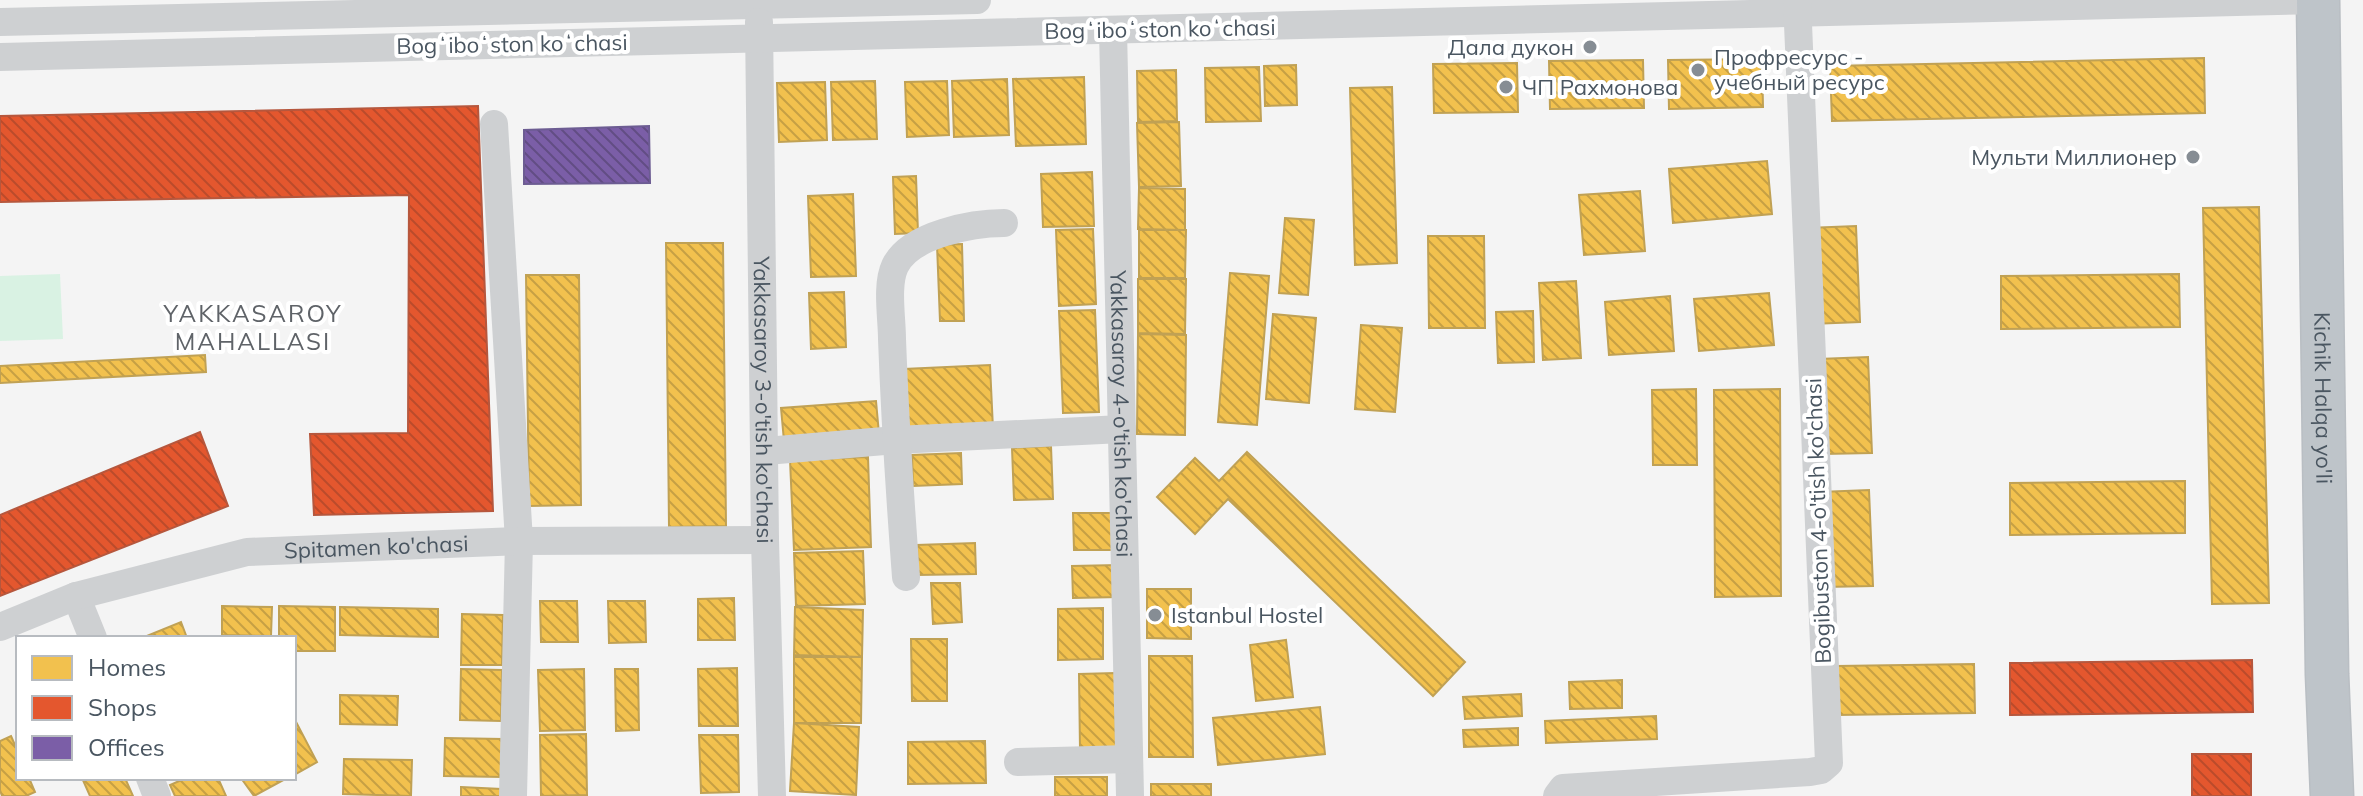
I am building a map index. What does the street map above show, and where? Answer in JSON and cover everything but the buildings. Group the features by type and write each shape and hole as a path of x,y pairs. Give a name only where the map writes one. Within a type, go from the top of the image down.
{"highway":[{"name":"Kichik Halqa yo'li","path":"2319,0 2327,674 2332,796"}],"street":[{"name":"Bogʻiboʻston koʻchasi","path":"0,22 977,0"},
{"name":"Bogʻiboʻston koʻchasi","path":"0,57 1113,30 1798,7 2319,0"},
{"name":"Yakkasaroy 3-o'tish ko'chasi","path":"759,5 765,540 772,796"},
{"name":"Bogibuston 4-o'tish ko'chasi","path":"1557,796 1563,788 1810,772 1821,770 1829,763 1798,7"},
{"name":"Yakkasaroy 4-o'tish ko'chasi","path":"1113,30 1130,796"},
{"path":"494,124 519,541 513,796"},
{"path":"906,577 896,440 891,300 895,266 913,246 958,227 1004,223"},
{"path":"766,451 896,440 1122,429"},
{"name":"Spitamen ko'chasi","path":"0,627 76,596 247,552 519,541 765,540"},
{"path":"76,596 92,636"},
{"path":"1018,762 1129,759"}],"green space":[{"path":"60,274 63,339 0,341 0,276"}],"place":[{"name":"Дала дукон","path":"1590,47"},
{"name":"Профресурс - учебный ресурс","path":"1698,70"},
{"name":"ЧП Рахмонова","path":"1506,87"},
{"name":"Мульти Миллионер","path":"2193,157"},
{"name":"Istanbul Hostel","path":"1155,615"}],"district":[{"name":"YAKKASAROY MAHALLASI","path":"253,328"}]}
